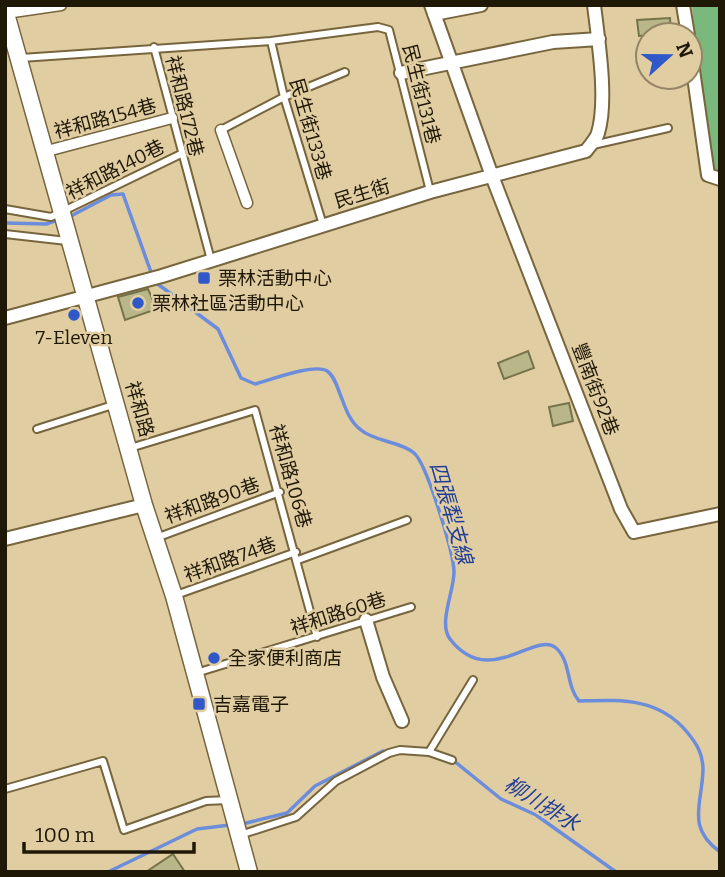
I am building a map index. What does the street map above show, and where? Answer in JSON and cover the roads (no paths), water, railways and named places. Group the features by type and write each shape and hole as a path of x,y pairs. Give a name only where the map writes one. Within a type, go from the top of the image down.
{"street":[{"path":"6,12 61,5"},
{"path":"481,5 433,10 492,176"},
{"path":"591,145 598,136 601,120 599,39 594,5"},
{"name":"祥和路","path":"6,12 144,505 174,596 249,872"},
{"path":"401,73 553,42 599,39"},
{"path":"696,91 708,175 720,179"},
{"name":"祥和路154巷","path":"47,151 172,118"},
{"path":"221,131 247,203"},
{"name":"民生街","path":"5,318 162,276 430,192 586,151 591,145"},
{"name":"豐南街92巷","path":"492,176 621,509 634,532 720,514"},
{"path":"5,539 144,505"},
{"path":"366,620 383,677 402,721"}],"lane":[{"name":"民生街131巷","path":"154,47 271,41 378,27 389,30 430,192"},
{"name":"民生街133巷","path":"271,41 284,97 323,225"},
{"name":"祥和路172巷","path":"21,58 154,47 211,260"},
{"path":"221,131 284,97 345,72"},
{"path":"591,145 668,128"},
{"name":"祥和路140巷","path":"64,212 181,154"},
{"path":"5,209 51,217 64,212"},
{"path":"5,234 69,241"},
{"path":"37,429 116,404"},
{"name":"祥和路106巷","path":"130,449 255,410 280,492 317,637"},
{"name":"祥和路90巷","path":"156,538 280,492"},
{"name":"祥和路74巷","path":"174,596 407,520"},
{"name":"祥和路60巷","path":"194,674 411,607"},
{"path":"429,752 473,680"},
{"path":"236,829 296,817 336,781 389,753 400,750 429,752 452,760"},
{"path":"5,789 103,761 124,830 206,800 228,800"}],"waterway":[{"name":"四張犁支線","path":"69,217 111,195 123,194 152,275"},
{"name":"四張犁支線","path":"5,223 46,224 58,220"},
{"name":"四張犁支線","path":"155,282 218,329 241,378 255,384 312,369 327,371 357,427 373,437 402,446 414,453 426,474 453,562 446,625 450,639 465,653 480,659 495,660 536,646 556,648 561,653 579,701 638,703 664,712 676,721 691,736 701,754 703,770 699,824 709,843 720,852"},
{"name":"柳川排水","path":"242,824 287,813 315,786 383,751"},
{"name":"柳川排水","path":"454,761 501,799 536,815 616,872"},
{"name":"柳川排水","path":"108,872 197,829 230,825"}],"place":[{"name":"栗林活動中心","path":"204,278"},
{"name":"栗林社區活動中心","path":"138,303"},
{"name":"7-Eleven","path":"74,315"},
{"name":"全家便利商店","path":"214,658"},
{"name":"吉嘉電子","path":"199,704"}]}
